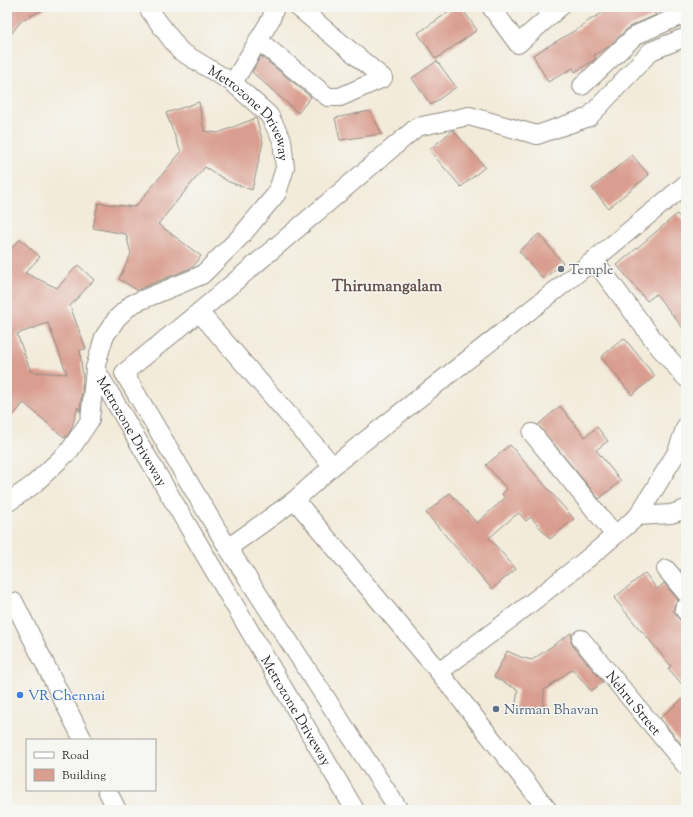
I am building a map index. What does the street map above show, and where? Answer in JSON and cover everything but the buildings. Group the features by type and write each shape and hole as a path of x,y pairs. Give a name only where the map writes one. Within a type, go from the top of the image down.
{"street":[{"name":"Metrozone Driveway","path":"148,7 180,51 233,83 269,115 282,140 285,168 277,193 241,236 202,275 132,304 117,318 104,337 95,368 355,810"},
{"path":"233,83 271,19 275,7"},
{"path":"258,40 328,96 340,97 383,78 298,7"},
{"path":"492,7 518,44 560,7"},
{"path":"582,86 636,35 677,17 686,16"},
{"path":"399,810 228,548 124,373 200,312 417,127 469,116 537,135 589,117 651,51 686,37"},
{"path":"228,548 294,500 333,466 594,260 686,184"},
{"path":"594,260 659,347 686,378"},
{"path":"200,312 333,466"},
{"path":"7,503 33,485 70,450 90,420 95,368"},
{"path":"439,672 517,614 587,559 638,516 677,452 686,426"},
{"path":"532,433 615,535"},
{"path":"294,500 439,672 548,810"},
{"path":"638,516 671,514 686,509"},
{"path":"666,569 685,605"},
{"path":"14,602 82,739"},
{"name":"Nehru Street","path":"581,639 686,766"},
{"path":"108,791 117,810"}],"place":[{"name":"Temple","path":"561,269"},
{"name":"VR Chennai","path":"20,695"},
{"name":"Nirman Bhavan","path":"496,709"}],"district":[{"name":"Thirumangalam","path":"387,285"}]}
